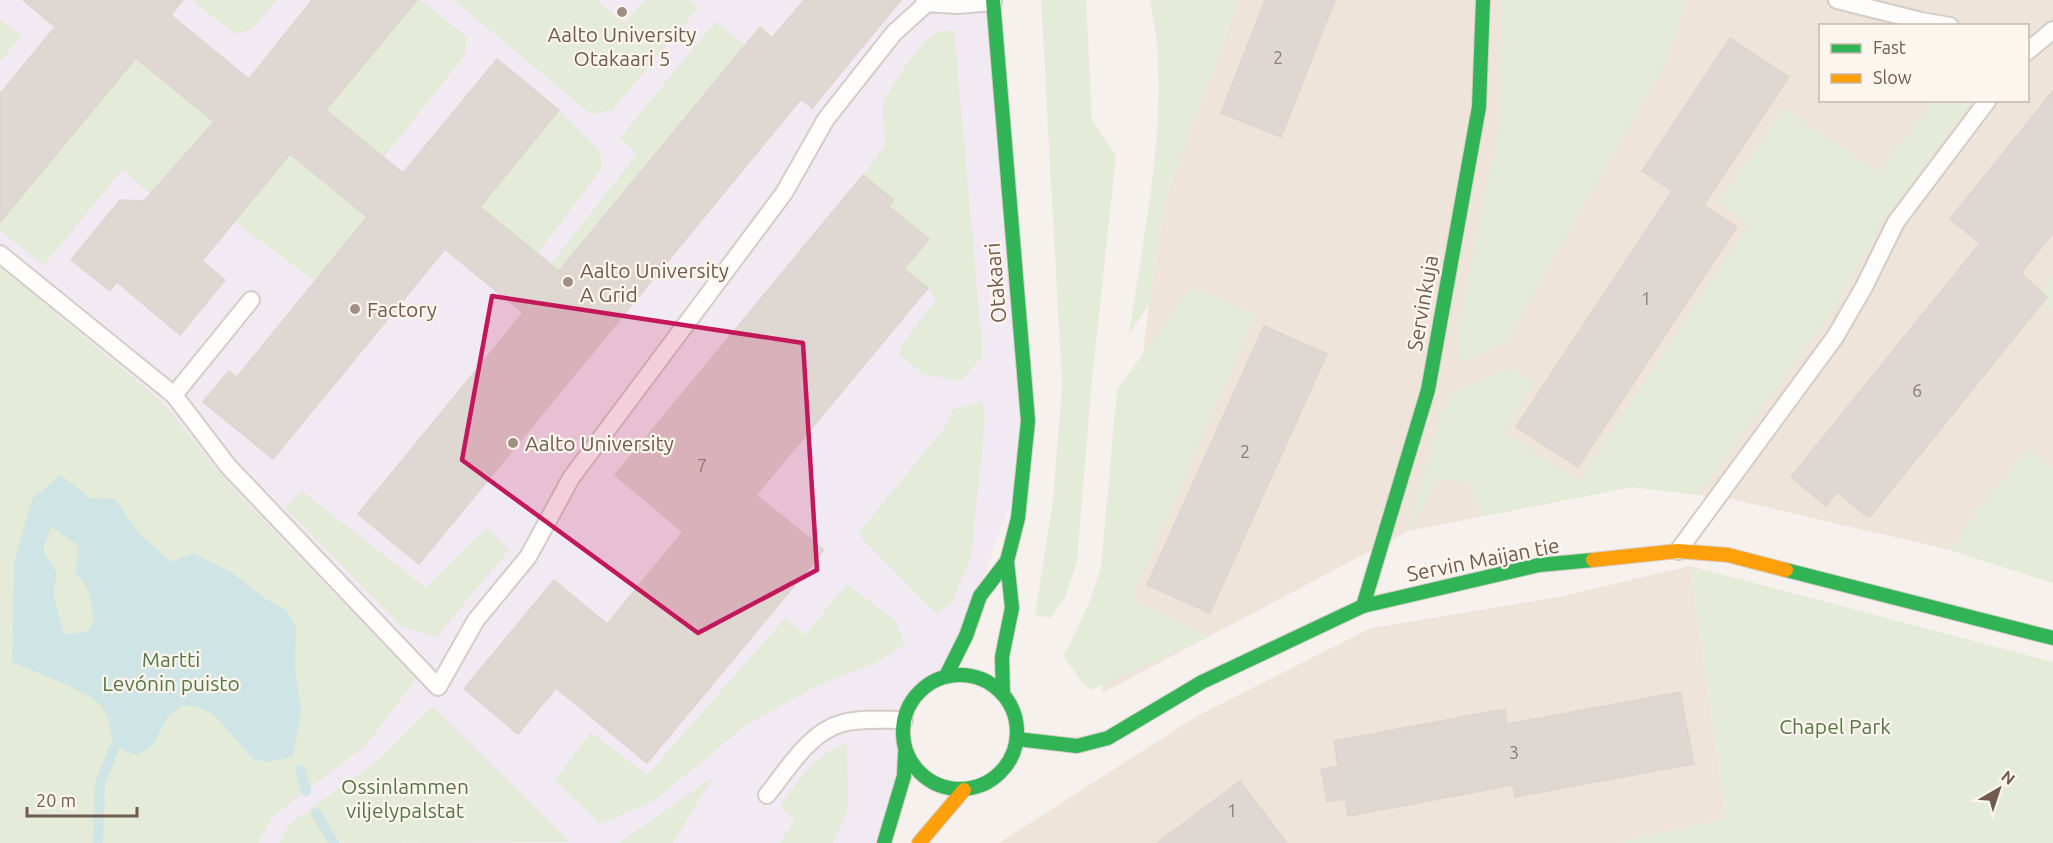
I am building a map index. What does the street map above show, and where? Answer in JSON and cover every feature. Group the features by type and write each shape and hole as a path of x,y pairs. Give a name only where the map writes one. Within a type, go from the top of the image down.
{"street":[{"name":"Servinkuja","path":"1363,606 1428,390 1479,107 1483,0"},
{"name":"Otakaari","path":"993,1 1028,421 1018,518 1007,561 1012,608 1002,657 1003,694"},
{"name":"Servin Maijan tie","path":"1017,739 1077,746 1108,738 1202,682 1363,606 1539,565 1678,551 1728,555 2053,638"},
{"name":"Otakaari","path":"946,676 966,636 980,596 1007,561"},
{"path":"884,843 904,776 904,720 909,705 919,692 946,676 958,674 983,679 1003,694 1016,718 1017,739 1009,763 998,776 982,785 964,790 948,788 932,782 919,773 905,754"},
{"path":"919,843 952,801 964,790"}],"lane":[{"path":"1837,0 1940,24"},
{"path":"0,254 174,395 228,466 438,687 476,620 528,557 571,478 784,193 826,119 894,33 925,1 957,5 993,1"},
{"path":"2029,50 2053,30"},
{"path":"1678,551 1835,337 1864,287 1896,222 1986,102"},
{"path":"174,395 251,300"},
{"path":"767,795 813,740 831,727 845,722 904,720"}],"highlighted area":[{"path":"492,296 803,343 817,570 698,633 462,460"}],"shaded area":[{"name":"Aalto University","path":"0,0 996,0 1025,465 946,676 916,688 904,720 903,744 883,843 0,843"},
{"path":"1239,0 2053,0 2053,583 1950,550 1731,499 1632,487 1408,531 1102,693 1149,304 1166,197"},
{"path":"61,475 90,498 115,499 140,534 171,562 193,553 231,572 264,598 286,610 296,627 295,666 301,711 293,757 267,762 253,759 213,714 198,707 182,705 168,716 153,745 137,755 125,751 113,739 107,716 96,701 69,686 12,662 14,562 32,499","holes":["51,527 79,546 75,572 88,589 94,622 86,632 64,634 53,594 57,574 43,549"]},
{"path":"1690,566 1726,818 1616,843 999,843 1197,716 1371,628 1563,596"}],"green space":[{"path":"195,0 277,0 252,29 235,34 194,2"},
{"path":"417,0 421,0 467,37 465,55 384,157 326,110"},
{"path":"454,0 596,0 625,23 644,0 689,0 698,8 613,109 592,115"},
{"path":"1041,0 1086,0 1092,120 1116,156 1091,389 1077,562 1065,598 1050,618 1035,615 1053,501 1062,384"},
{"path":"1150,0 1239,0 1166,197 1149,304 1129,334 1154,167 1157,124 1159,81"},
{"path":"1501,0 1687,0 1667,61 1506,342 1474,358 1458,361 1458,332 1501,114"},
{"path":"0,20 21,36 0,62"},
{"path":"715,22 745,45 559,272 551,264 637,154 620,138"},
{"path":"954,30 983,356 960,381 923,374 899,354 904,342 936,300 928,288 904,269 929,239 889,206 894,200 863,175 885,146 883,102 905,66 927,39 939,31"},
{"path":"136,58 214,122 150,193 122,170 44,265 0,231 0,200"},
{"path":"1932,102 1971,102 1882,222 1831,313 1698,495 1632,487 1479,517 1470,483 1439,479 1408,531 1442,407 1454,392 1511,368 1534,382 1504,432 1579,480 1748,225 1718,202 1784,108 1878,172"},
{"path":"559,110 600,151 602,168 538,253 480,207"},
{"path":"290,154 367,217 315,281 235,222"},
{"name":"Martti Levónin puisto","path":"0,266 162,402 228,483 416,679 366,745 272,817 258,843 0,843"},
{"path":"2053,276 2052,310 2043,302 2047,297 2040,291"},
{"path":"1191,287 1256,314 1135,591 1136,601 1209,637 1091,690 1080,680 1064,656 1089,603 1101,567 1117,390"},
{"path":"982,401 985,420 971,557 952,602 936,614 858,534 948,423 952,410"},
{"path":"2029,448 2053,469 2053,583 1950,550 1969,520"},
{"path":"302,491 426,588 486,528 509,550 436,637 402,627 285,508"},
{"name":"Chapel Park","path":"1690,566 2053,662 2053,843 1616,843 1726,818"},
{"path":"847,584 895,620 905,644 878,662 816,686 745,726 654,801 600,824 555,780 591,732 647,775 785,618 805,635"},
{"name":"Ossinlammen viljelypalstat","path":"432,706 570,842 279,843 289,824 375,763"},
{"path":"847,742 848,809 833,843 780,843 795,820 780,806 816,761"},
{"path":"713,777 673,843 619,843"}],"building":[{"name":"Aalto University A Grid","path":"23,0 183,0 171,15 249,79 312,0 417,0 326,110 403,173 497,59 559,110 480,207 559,271 760,27 772,38 804,0 901,0 812,108 801,99 419,564 358,514 523,313 445,249 273,459 203,402 229,371 237,377 367,217 290,154 202,261 225,280 180,335 117,282 110,291 71,260 120,200 144,201 214,122 136,58 0,222 0,94 55,27"},
{"path":"1265,0 1335,0 1281,137 1221,113"},
{"path":"1730,38 1789,77 1704,205 1737,227 1578,467 1516,427 1672,191 1642,171"},
{"path":"2053,91 2053,233 2021,273 2047,297 1869,518 1837,492 1826,506 1791,477 1980,243 1950,219"},
{"path":"863,175 894,200 889,206 929,239 904,269 928,288 756,495 824,550 647,763 556,688 518,734 464,689 554,580 607,624 683,532 615,475"},
{"path":"1264,326 1327,354 1210,613 1147,585"},
{"path":"1680,692 1694,764 1515,797 1513,785 1348,816 1345,799 1327,802 1321,769 1338,766 1334,741 1505,709 1507,724"},
{"path":"1240,781 1287,843 1157,843"}],"waterway":[{"path":"98,843 100,783 116,743"},
{"path":"300,770 306,791"},
{"path":"316,813 334,843"}],"traffic: fast":[{"path":"993,0 1028,421 1018,518 1007,561 1012,608 1002,657 1003,694"},
{"path":"1363,606 1428,390 1479,107 1483,0"},
{"path":"1017,739 1077,746 1108,738 1202,682 1363,606 1539,565 1593,560"},
{"path":"946,676 966,636 980,596 1007,561"},
{"path":"1786,570 2053,638"},
{"path":"960,675 982,679 1001,691 1013,710 1017,732 1013,754 1001,773 982,785 960,789 938,785 919,773 907,754 903,732 907,710 919,691 938,679 960,675"},
{"path":"884,843 904,776 905,754"}],"traffic: slow":[{"path":"1593,560 1678,551 1728,555 1786,570"},
{"path":"919,843 964,790"}],"place":[{"name":"Aalto University Otakaari 5","path":"622,12"},
{"name":"Aalto University A Grid","path":"568,282"},
{"name":"Factory","path":"355,309"},
{"name":"Aalto University","path":"513,443"}]}
